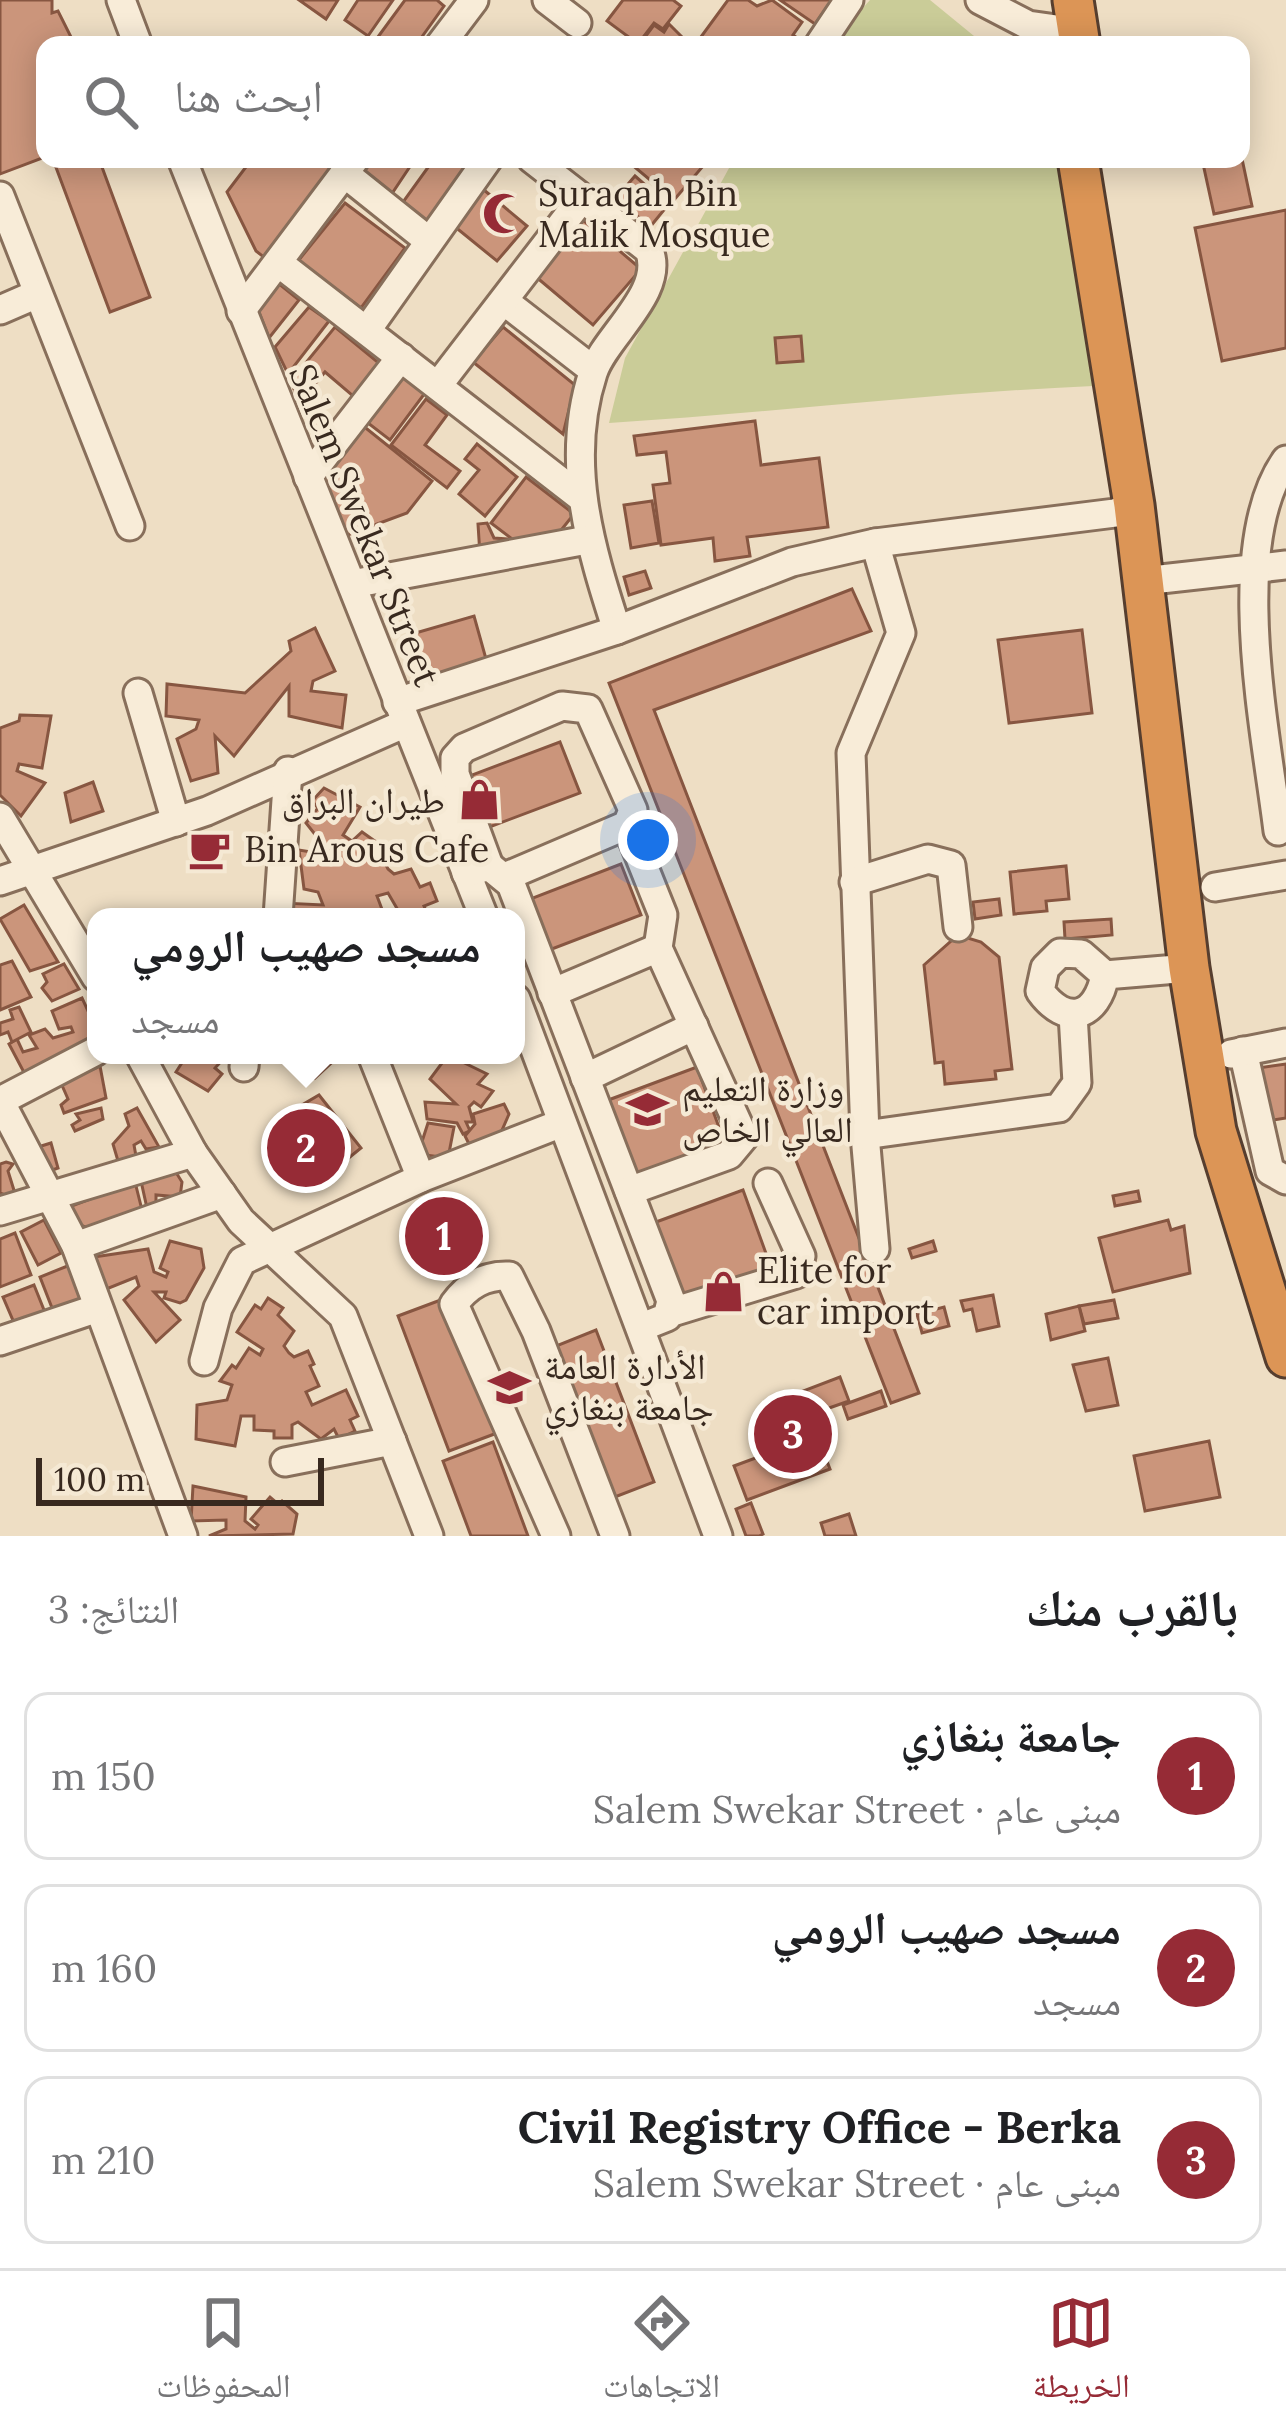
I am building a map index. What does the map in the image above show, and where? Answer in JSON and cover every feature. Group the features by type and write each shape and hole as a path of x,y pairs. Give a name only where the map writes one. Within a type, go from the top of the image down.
{"highway":[{"path":"1079,168 1134,505 1153,580 1190,968 1216,1131 1286,1357"},
{"path":"1100,168 1153,580 1229,1090 1286,1302"}],"street":[{"path":"121,0 135,36"},
{"path":"447,36 474,0"},
{"path":"547,0 577,23"},
{"path":"825,36 849,0"},
{"path":"980,0 1016,21 1066,25"},
{"name":"Salem Swekar Street","path":"185,168 401,712 488,871 485,908"},
{"path":"241,311 349,168"},
{"path":"352,168 429,241"},
{"path":"367,330 482,168"},
{"path":"544,168 649,250 653,259 649,281 593,370 584,417 586,540 616,631"},
{"path":"0,196 130,526"},
{"path":"439,384 582,198"},
{"path":"280,264 582,498"},
{"path":"0,310 37,294"},
{"path":"504,301 593,370"},
{"path":"308,477 401,357"},
{"path":"1278,831 1262,691 1256,566 1263,506 1286,460"},
{"path":"0,881 176,822 401,712 792,562 875,543 1114,513 1134,505"},
{"path":"352,584 586,540"},
{"path":"875,543 901,633 851,753 865,1135 875,1249"},
{"path":"1153,580 1286,565"},
{"path":"138,693 176,822"},
{"path":"507,908 488,871 455,774 454,758 464,748 562,706 588,709 633,810 627,825 663,915 658,948 744,1137 741,1148 629,1191"},
{"path":"279,908 288,771"},
{"path":"0,817 87,961"},
{"path":"488,871 627,825"},
{"path":"854,882 928,859 951,865 958,927"},
{"path":"1215,887 1286,875"},
{"path":"525,942 552,993 670,1301 670,1313"},
{"path":"552,993 658,948"},
{"path":"1105,975 1101,997 1091,1008 1073,1014 1051,1005 1040,991 1046,968 1060,953 1081,953 1105,975 1190,968"},
{"path":"865,1135 1059,1108 1077,1083 1073,1014"},
{"path":"525,1023 718,1536"},
{"path":"585,1078 694,1026"},
{"path":"1286,1043 1237,1052 1270,1171 1286,1180"},
{"path":"87,1056 0,1101 76,1246 173,1533"},
{"path":"145,1064 194,1153 241,1221 343,1316 429,1536"},
{"path":"376,1064 421,1178"},
{"path":"204,1360 229,1278 242,1261 421,1178 562,1123"},
{"path":"0,1211 194,1153"},
{"path":"643,1327 670,1313 796,1274 801,1256 768,1183"},
{"path":"76,1246 222,1194"},
{"path":"556,1536 454,1304 466,1287 497,1276 508,1276 526,1310 615,1536"},
{"path":"0,1341 98,1308"},
{"path":"285,1462 392,1441"}],"green space":[{"path":"870,0 930,0 974,36 838,36"},
{"path":"729,168 1060,168 1093,386 609,423 625,358"}],"building":[{"path":"0,0 52,0 52,13 58,11 70,36 36,36 36,160 0,174"},
{"path":"299,0 338,0 326,19"},
{"path":"358,0 393,0 368,36 345,20"},
{"path":"405,0 437,0 444,6 422,36 379,36"},
{"path":"623,0 673,0 681,6 663,29 654,23 644,36 627,36 607,21"},
{"path":"728,0 748,0 757,6 772,0 802,22 794,36 702,36"},
{"path":"780,0 832,0 815,24"},
{"path":"669,24 681,36 646,36 654,25 664,32"},
{"path":"56,168 102,168 150,297 110,312"},
{"path":"245,168 334,170 265,258 256,251 227,192"},
{"path":"365,168 409,168 391,195"},
{"path":"428,168 466,168 426,224 403,202"},
{"path":"636,168 701,168 674,200"},
{"path":"1204,168 1244,168 1252,206 1214,214"},
{"path":"635,176 668,205 650,227 616,198"},
{"path":"484,190 527,226 497,261 454,226"},
{"path":"345,203 405,248 361,308 298,261"},
{"path":"1286,210 1286,348 1222,361 1195,228"},
{"path":"583,220 641,269 593,325 535,276"},
{"path":"278,283 299,300 269,338 257,307"},
{"path":"309,307 329,321 288,374 275,347"},
{"path":"335,327 380,364 353,396 325,372 299,403 291,381"},
{"path":"503,327 575,385 563,434 473,362"},
{"path":"801,336 803,361 777,363 775,338"},
{"path":"403,376 425,393 390,440 368,423"},
{"path":"426,399 447,415 425,445 460,471 447,488 391,445"},
{"path":"319,412 332,421 321,437 308,428"},
{"path":"755,421 761,465 819,458 828,527 747,537 750,556 715,561 713,538 661,545 653,485 670,483 666,452 637,455 634,436"},
{"path":"362,425 432,481 407,513 342,537 319,477"},
{"path":"477,444 517,477 485,516 459,494 479,470 465,459"},
{"path":"526,477 574,514 550,544 524,548 491,523"},
{"path":"652,501 659,543 631,548 624,505"},
{"path":"487,523 494,538 507,539 514,552 480,555 478,524"},
{"path":"645,571 651,588 629,595 624,577"},
{"path":"852,589 871,631 654,710 919,1393 891,1403 609,683"},
{"path":"474,616 488,666 431,686 412,634"},
{"path":"315,628 335,671 313,681 311,691 346,695 342,728 289,716 289,686 234,756 215,736 218,773 191,781 177,739 196,729 199,720 166,716 167,684 245,693 291,651 289,641"},
{"path":"1082,630 1092,713 1009,723 998,640"},
{"path":"20,715 51,716 42,768 19,764 17,771 45,783 21,816 0,795 0,728 19,721"},
{"path":"560,742 580,793 484,829 464,778"},
{"path":"93,782 103,811 71,822 65,793"},
{"path":"324,788 360,807 343,835 352,841 362,832 397,851 385,863 388,869 394,874 411,869 420,887 430,883 437,901 425,908 397,908 388,893 377,896 382,908 282,908 283,903 323,905 318,892 304,889 299,850 317,853 325,847 306,823 318,808 312,801"},
{"path":"621,864 641,915 544,952 525,901"},
{"path":"1066,866 1069,899 1046,901 1047,911 1014,914 1010,872"},
{"path":"999,899 1001,915 975,919 973,902"},
{"path":"24,905 58,962 30,971 0,919"},
{"path":"1111,919 1112,935 1065,939 1064,922"},
{"path":"958,935 981,942 999,957 1012,1069 995,1071 996,1079 945,1084 943,1062 935,1063 924,965"},
{"path":"12,961 31,997 0,1010 0,965"},
{"path":"64,964 79,989 52,1001 42,988 47,982 43,974"},
{"path":"82,998 87,1009 87,1053 28,1080 9,1044 17,1039 23,1052 37,1048 29,1035 45,1029 53,1038 73,1032 71,1027 59,1029 52,1011"},
{"path":"19,1007 31,1032 12,1042 8,1032 0,1035 0,1023 13,1019 10,1010"},
{"path":"181,1064 219,1064 215,1068 222,1074 208,1091 176,1072"},
{"path":"305,1064 330,1064 315,1078"},
{"path":"441,1064 466,1064 487,1074 478,1084 493,1091 481,1107 474,1102 469,1107 473,1122 466,1122 470,1131 463,1134 457,1123 427,1119 425,1102 456,1104 430,1079"},
{"path":"1286,1064 1286,1118 1267,1121 1258,1068"},
{"path":"100,1066 106,1098 64,1113 61,1105 68,1099 61,1083"},
{"path":"697,1067 724,1141 631,1176 603,1102"},
{"path":"319,1095 361,1148 314,1186 304,1173 311,1168 280,1128 294,1117 290,1112"},
{"path":"504,1104 509,1114 499,1137 471,1148 465,1136 475,1124 473,1114"},
{"path":"101,1108 103,1119 75,1131 72,1125 80,1120 76,1114"},
{"path":"137,1108 159,1147 146,1149 141,1141 134,1145 136,1156 118,1161 113,1144 129,1126 125,1114"},
{"path":"428,1123 454,1127 448,1158 418,1154"},
{"path":"51,1143 58,1168 47,1172 38,1147"},
{"path":"0,1164 13,1164 8,1171 17,1200 0,1193"},
{"path":"172,1166 182,1182 180,1197 156,1195 156,1207 147,1208 141,1181"},
{"path":"135,1182 142,1210 90,1229 65,1218 61,1210"},
{"path":"743,1190 772,1270 678,1305 648,1225"},
{"path":"1138,1191 1140,1201 1115,1206 1113,1196"},
{"path":"44,1220 61,1253 38,1265 21,1232"},
{"path":"1168,1220 1171,1230 1184,1226 1190,1273 1113,1292 1099,1238"},
{"path":"15,1233 31,1275 0,1287 0,1239"},
{"path":"170,1241 201,1249 204,1268 180,1303 164,1298 166,1292 154,1292 180,1320 156,1342 124,1300 139,1286 136,1277 104,1290 94,1257 148,1249 154,1272 166,1277 168,1272 160,1268"},
{"path":"933,1241 936,1251 912,1258 909,1249"},
{"path":"70,1265 85,1301 54,1313 40,1277"},
{"path":"34,1285 48,1320 18,1332 3,1297"},
{"path":"993,1295 999,1326 977,1331 972,1309 964,1311 961,1301"},
{"path":"268,1298 283,1308 278,1315 294,1331 284,1346 294,1357 308,1351 314,1364 310,1366 319,1386 306,1392 312,1405 346,1390 358,1416 350,1420 355,1431 339,1439 334,1429 321,1439 298,1422 292,1425 292,1438 274,1438 274,1431 254,1430 254,1416 241,1416 235,1446 196,1439 197,1405 227,1400 232,1385 220,1381 249,1348 260,1355 263,1349 237,1332 255,1305 261,1309"},
{"path":"446,1298 497,1433 449,1451 398,1316"},
{"path":"1114,1300 1118,1318 1084,1324 1079,1306"},
{"path":"1079,1306 1085,1331 1051,1340 1046,1314"},
{"path":"944,1307 949,1326 922,1333 917,1314"},
{"path":"596,1330 654,1482 607,1500 551,1348"},
{"path":"1108,1358 1118,1405 1086,1411 1073,1365"},
{"path":"840,1377 849,1401 812,1414 803,1391"},
{"path":"881,1391 886,1406 848,1419 843,1405"},
{"path":"817,1435 830,1469 747,1500 734,1466"},
{"path":"1209,1441 1220,1497 1145,1511 1134,1456"},
{"path":"493,1442 528,1536 471,1536 443,1461"},
{"path":"193,1486 246,1497 245,1521 255,1529 258,1525 251,1519 270,1497 278,1504 282,1501 297,1514 293,1534 209,1536 226,1529 226,1520 191,1521"},
{"path":"751,1503 763,1534 759,1536 746,1536 736,1509"},
{"path":"849,1514 856,1536 825,1536 821,1523"}],"place":[{"name":"Suraqah Bin Malik Mosque","path":"504,214"},
{"name":"طيران البراق","path":"479,800"},
{"name":"Bin Arous Cafe","path":"210,849"},
{"name":"وزارة التعليم العالي الخاص","path":"648,1109"},
{"name":"مسجد صهيب الرومي","path":"306,1148"},
{"name":"جامعة بنغازي","path":"444,1236"},
{"name":"Elite for car import","path":"723,1291"},
{"name":"الأدارة العامة جامعة بنغازي","path":"510,1387"},
{"name":"Civil Registry Office - Berka","path":"793,1434"}]}
